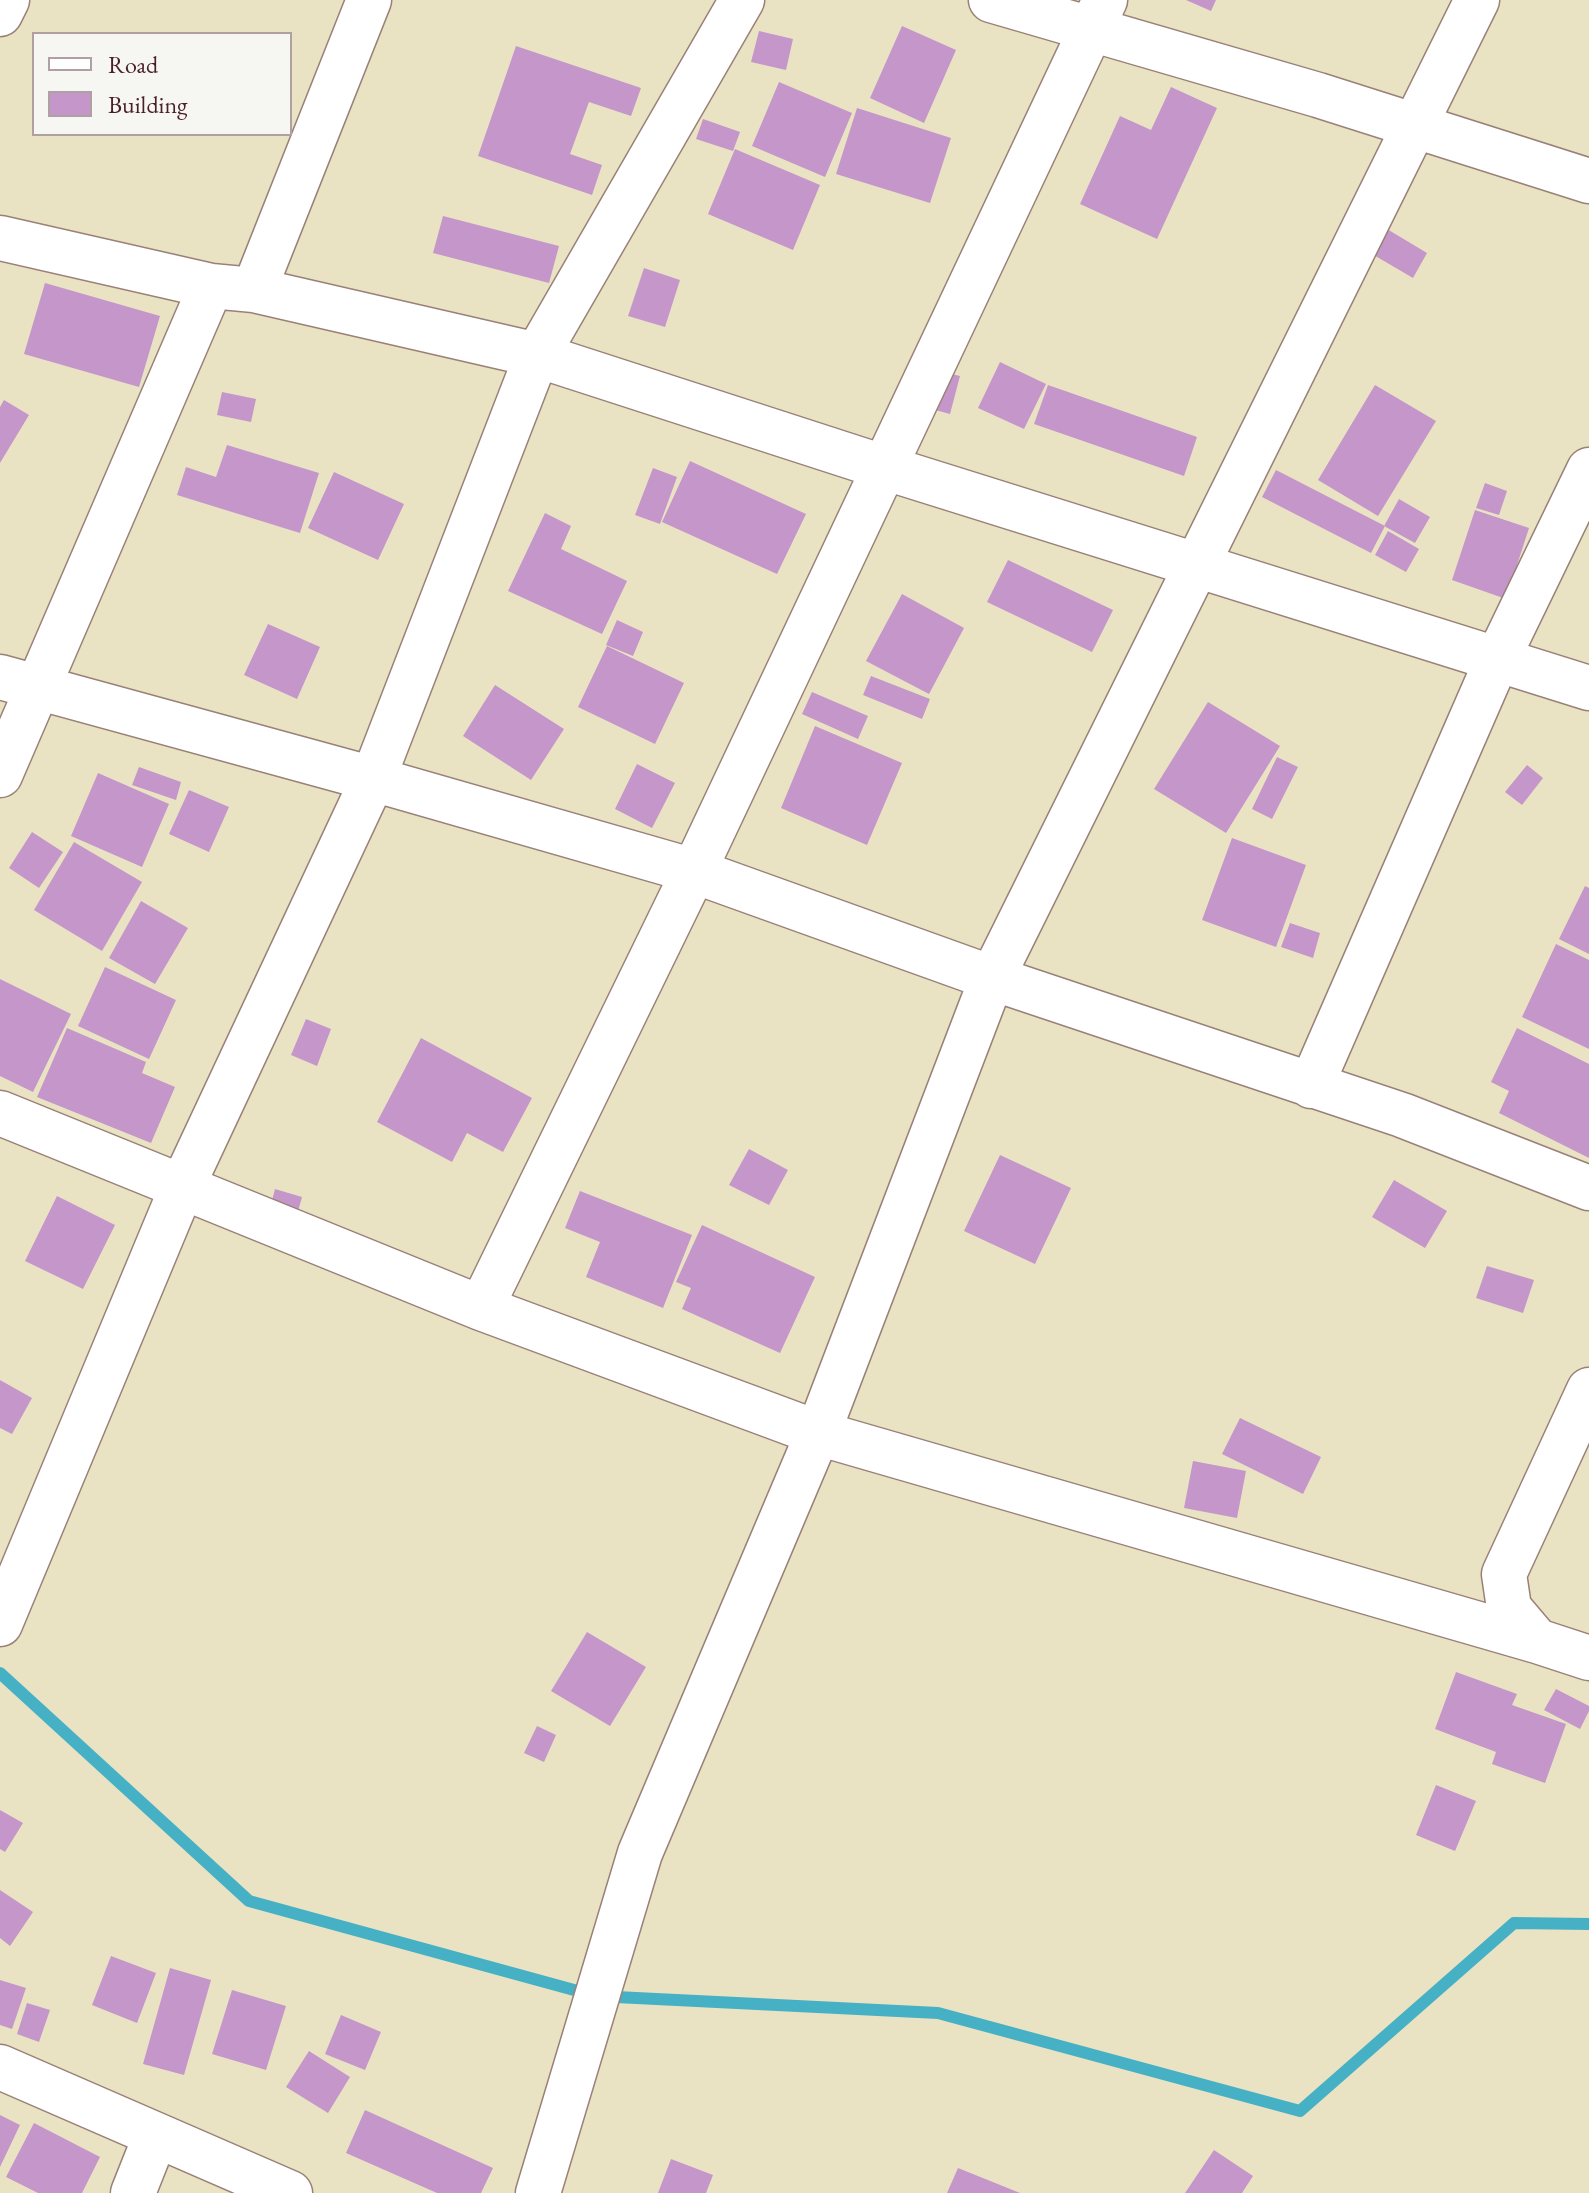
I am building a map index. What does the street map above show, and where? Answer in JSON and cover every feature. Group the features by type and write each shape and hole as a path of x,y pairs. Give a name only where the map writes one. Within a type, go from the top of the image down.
{"street":[{"path":"0,14 7,0"},
{"path":"254,290 369,0"},
{"path":"0,1624 183,1185 373,779 537,355 742,0"},
{"path":"991,0 1098,14 1318,95 1589,181"},
{"path":"538,2193 640,1853 818,1433 992,978 1477,0"},
{"path":"481,1308 694,871 1098,14"},
{"path":"0,238 211,286 254,290 537,355 1589,688"},
{"path":"0,775 19,682 211,286"},
{"path":"1311,1086 1497,660 1589,470"},
{"path":"19,682 694,871 992,978 1402,1115 1589,1188"},
{"path":"0,1113 481,1308 818,1433 1589,1658"},
{"path":"1537,1641 1509,1608 1504,1574 1589,1390"},
{"path":"0,2067 290,2193"},
{"path":"133,2193 156,2135"}],"building":[{"path":"1186,0 1216,0 1211,11"},
{"path":"902,26 956,50 924,123 870,98"},
{"path":"759,31 793,39 786,70 751,62"},
{"path":"516,46 641,88 631,116 589,102 570,154 602,165 592,195 478,156"},
{"path":"779,82 852,113 825,177 752,146"},
{"path":"1171,87 1217,108 1157,239 1080,204 1120,116 1151,130"},
{"path":"857,108 951,138 930,203 836,174"},
{"path":"703,119 740,132 733,151 696,139"},
{"path":"735,149 820,185 793,250 708,214"},
{"path":"443,216 559,246 549,283 433,253"},
{"path":"1387,229 1427,253 1413,278 1372,254"},
{"path":"644,268 680,280 665,327 628,316"},
{"path":"45,283 160,316 139,387 24,354"},
{"path":"1000,362 1046,384 1024,429 978,408"},
{"path":"931,369 960,376 950,414 921,406"},
{"path":"1048,385 1197,437 1184,476 1034,424"},
{"path":"1375,385 1436,421 1378,516 1318,480"},
{"path":"222,392 256,399 251,422 217,415"},
{"path":"4,400 29,415 0,463 0,407"},
{"path":"227,445 319,473 300,533 177,495 186,467 216,477"},
{"path":"690,461 806,514 777,574 662,522"},
{"path":"653,468 677,477 660,524 635,515"},
{"path":"1276,470 1385,526 1371,553 1262,497"},
{"path":"334,472 404,504 378,560 308,528"},
{"path":"1485,483 1507,491 1499,515 1476,508"},
{"path":"1399,499 1430,517 1415,543 1384,526"},
{"path":"1475,510 1529,528 1506,599 1452,580"},
{"path":"545,513 571,526 561,549 627,581 602,634 508,591"},
{"path":"1388,531 1419,549 1406,572 1375,555"},
{"path":"1008,560 1113,610 1092,652 987,602"},
{"path":"902,594 964,628 929,694 866,661"},
{"path":"617,620 643,632 633,656 606,645"},
{"path":"268,624 320,647 297,699 244,675"},
{"path":"607,646 684,683 655,744 578,707"},
{"path":"871,676 930,699 922,719 863,695"},
{"path":"495,685 564,729 531,780 463,736"},
{"path":"812,692 868,716 858,739 802,714"},
{"path":"1208,702 1280,746 1226,833 1154,789"},
{"path":"815,726 902,763 867,845 781,808"},
{"path":"1277,757 1298,767 1272,819 1252,809"},
{"path":"637,764 675,783 652,828 615,809"},
{"path":"1527,765 1543,778 1522,805 1505,792"},
{"path":"139,767 181,782 176,800 132,785"},
{"path":"98,773 169,804 142,867 71,836"},
{"path":"189,790 229,807 209,852 169,834"},
{"path":"32,832 63,852 39,888 9,868"},
{"path":"1232,838 1306,865 1276,947 1202,920"},
{"path":"74,842 142,882 102,951 34,910"},
{"path":"1585,886 1589,888 1589,954 1559,939"},
{"path":"141,901 188,928 155,984 109,958"},
{"path":"1290,923 1320,933 1313,958 1281,947"},
{"path":"1556,944 1589,960 1589,1049 1522,1017"},
{"path":"105,967 176,1000 149,1059 78,1026"},
{"path":"0,979 71,1014 33,1092 0,1076"},
{"path":"306,1019 331,1029 317,1066 291,1055"},
{"path":"67,1028 146,1062 142,1073 175,1087 151,1143 37,1097"},
{"path":"1517,1028 1589,1064 1589,1158 1499,1113 1509,1091 1491,1082"},
{"path":"421,1038 532,1098 503,1152 467,1133 452,1162 377,1122"},
{"path":"749,1149 788,1170 769,1205 729,1185"},
{"path":"1000,1155 1071,1188 1035,1264 964,1231"},
{"path":"1394,1180 1447,1211 1425,1248 1372,1217"},
{"path":"275,1189 302,1197 297,1215 270,1208"},
{"path":"580,1191 692,1235 663,1308 586,1277 600,1242 565,1228"},
{"path":"57,1196 115,1225 83,1289 25,1261"},
{"path":"702,1225 815,1277 780,1353 682,1309 691,1288 676,1282"},
{"path":"1487,1266 1534,1280 1523,1313 1476,1298"},
{"path":"0,1380 32,1398 12,1434 0,1428"},
{"path":"1240,1418 1321,1457 1303,1494 1222,1454"},
{"path":"1193,1461 1246,1471 1237,1518 1184,1508"},
{"path":"587,1632 646,1667 610,1726 551,1691"},
{"path":"1456,1672 1517,1694 1512,1705 1566,1724 1545,1783 1492,1764 1496,1752 1435,1729"},
{"path":"1556,1689 1589,1706 1580,1729 1544,1710"},
{"path":"537,1726 556,1735 544,1762 524,1753"},
{"path":"1436,1785 1476,1801 1455,1851 1416,1835"},
{"path":"0,1810 23,1823 5,1852 0,1849"},
{"path":"0,1890 33,1912 10,1946 0,1938"},
{"path":"111,1956 156,1973 137,2023 92,2005"},
{"path":"170,1968 211,1980 184,2075 143,2064"},
{"path":"0,1980 26,1988 12,2029 0,2025"},
{"path":"232,1990 286,2006 266,2070 212,2054"},
{"path":"27,2003 50,2010 39,2042 17,2034"},
{"path":"341,2015 381,2032 365,2070 325,2054"},
{"path":"309,2051 350,2077 328,2113 286,2087"},
{"path":"365,2110 493,2168 481,2193 437,2193 346,2153"},
{"path":"0,2115 20,2125 0,2167"},
{"path":"34,2123 100,2157 82,2193 38,2193 6,2177"},
{"path":"1214,2150 1253,2176 1242,2193 1185,2193"},
{"path":"671,2159 713,2175 706,2193 658,2193"},
{"path":"958,2168 1020,2193 947,2193"}],"waterway":[{"path":"0,1673 249,1901 596,1996 938,2013 1300,2111 1514,1923 1589,1924"}]}
